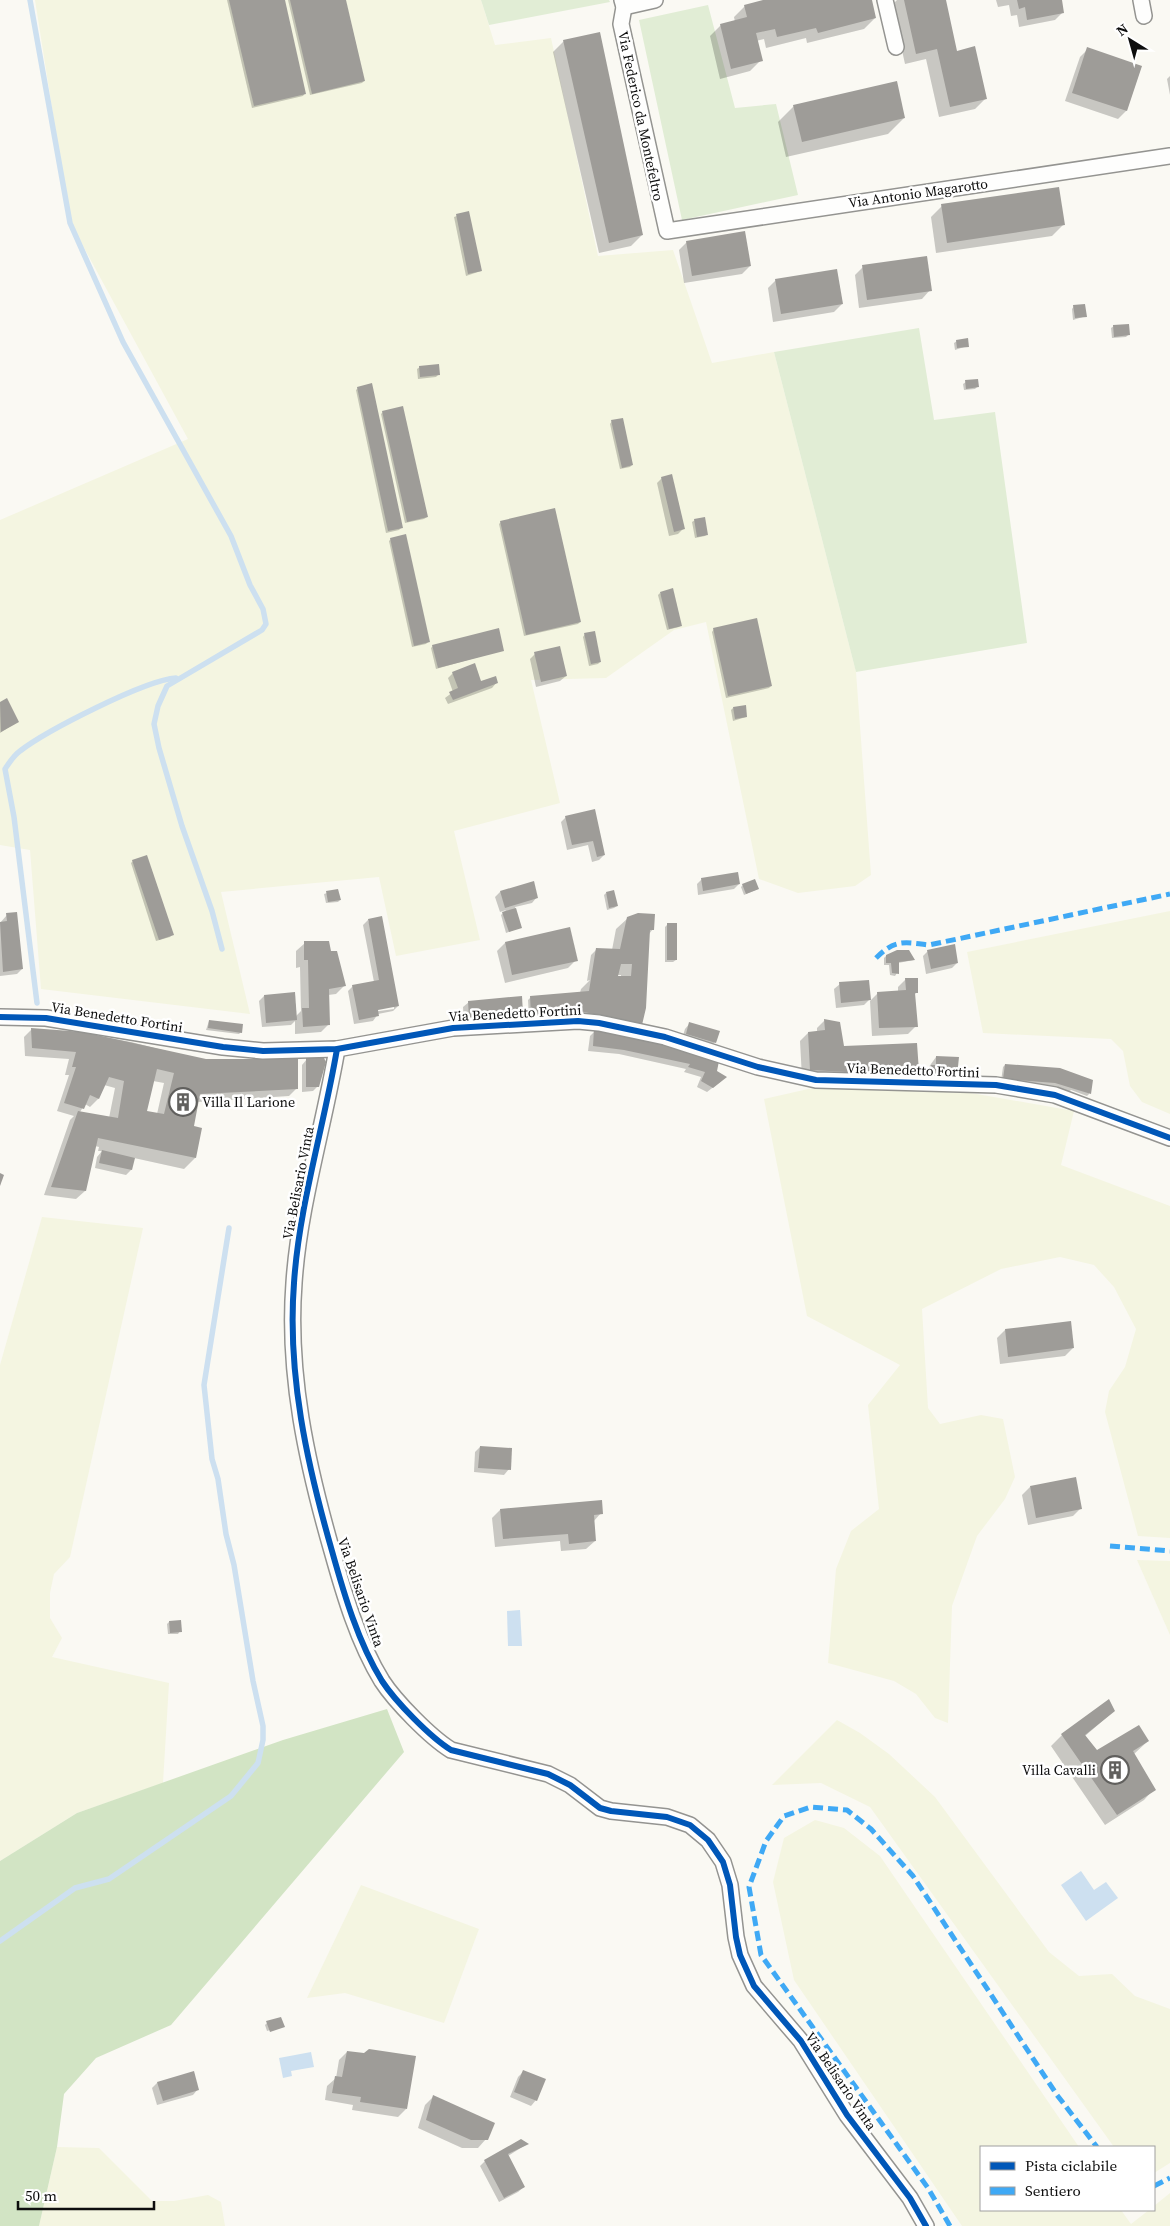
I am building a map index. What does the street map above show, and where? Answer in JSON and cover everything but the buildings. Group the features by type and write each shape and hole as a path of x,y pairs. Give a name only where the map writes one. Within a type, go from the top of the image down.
{"street":[{"path":"623,3 655,0"},
{"path":"885,0 896,47"},
{"path":"1142,0 1144,16"},
{"name":"Via Federico da Montefeltro","path":"623,3 621,24 667,231"},
{"name":"Via Antonio Magarotto","path":"667,231 1170,156"},
{"name":"Via Benedetto Fortini","path":"0,1017 46,1018 222,1047 263,1051 337,1049 453,1028 578,1021 599,1023 665,1037 758,1067 816,1080 996,1085 1055,1095 1170,1138"},
{"name":"Via Belisario Vinta","path":"337,1049 299,1240 294,1282 292,1327 295,1385 316,1494 339,1575 362,1641 382,1682 437,1741 451,1750 548,1774 570,1785 600,1808 610,1811 667,1817 690,1825 708,1840 723,1862 730,1885 736,1937 743,1965 754,1986 801,2041 853,2122 910,2198 926,2226"}],"green space":[{"path":"35,0 481,0 495,45 551,38 598,256 673,250 712,363 774,352 856,672 871,875 855,886 798,893 759,879 706,622 674,630 606,678 531,680 560,803 454,831 480,940 396,956 379,877 221,892 250,1014 41,989 30,850 0,845 0,520 188,439 70,222"},
{"path":"481,0 609,0 610,2 489,25"},
{"path":"708,5 735,108 776,104 798,195 682,220 639,20"},
{"path":"919,328 934,420 995,412 1027,643 856,672 774,352"},
{"path":"1170,911 1170,1114 1142,1102 1130,1086 1123,1051 1111,1039 983,1033 967,952"},
{"path":"817,1087 971,1093 1074,1111 1061,1165 1170,1206 1170,1538 1138,1536 1105,1412 1109,1391 1125,1367 1136,1329 1114,1287 1094,1265 1060,1257 1001,1269 922,1309 928,1408 940,1424 981,1415 1003,1419 1015,1477 1005,1499 977,1536 952,1606 948,1723 935,1718 916,1694 894,1681 828,1663 836,1569 851,1531 879,1509 868,1405 900,1365 807,1316 764,1099"},
{"path":"42,1217 143,1228 70,1557 54,1574 50,1593 50,1618 62,1638 52,1657 169,1683 163,1783 77,1813 0,1861 0,1365"},
{"path":"1137,1560 1170,1561 1170,1635"},
{"path":"387,1709 404,1752 171,2025 96,2058 64,2094 57,2147 39,2226 0,2226 0,1861 77,1813 283,1740"},
{"path":"837,1720 860,1733 889,1754 935,1797 1049,1952 1079,1976 1112,1974 1135,1996 1170,2009 1170,2163 1155,2172 1155,2146 1113,2146 870,1807 821,1783 772,1785"},
{"path":"815,1820 844,1828 880,1856 1078,2146 980,2146 980,2211 1122,2211 1131,2224 1148,2211 1155,2211 1155,2205 1170,2193 1170,2226 962,2226 794,1980 773,1882 784,1838"},
{"path":"361,1885 479,1929 444,2023 345,1993 307,1998"},
{"path":"57,2147 99,2148 152,2201 174,2201 208,2195 221,2202 225,2226 39,2226"}],"water":[{"path":"520,1610 522,1646 508,1646 507,1611"},
{"path":"1081,1871 1094,1890 1106,1882 1118,1898 1086,1921 1061,1885"},
{"path":"311,2052 314,2067 291,2071 292,2076 283,2078 279,2058"}],"waterway":[{"path":"30,0 70,223 123,342 231,536 250,585 263,609 266,624 262,630 167,686 158,706 154,724 159,748 182,826 212,911 222,949"},
{"path":"37,1003 14,817 5,769 20,751 51,731 142,687 176,678"},
{"path":"0,1941 75,1888 109,1879 231,1796 258,1763 263,1740 263,1726 253,1681 234,1565 226,1534 218,1479 212,1459 204,1385 229,1228"}],"marked path":[{"path":"876,958 889,948 900,943 929,945 1170,894"},
{"path":"1110,1546 1170,1551"},
{"path":"950,2226 928,2188 761,1955 749,1887 766,1841 784,1816 811,1807 847,1810 871,1829 913,1876 1057,2095 1096,2146"},
{"path":"1155,2186 1170,2178"}],"cycle path":[{"path":"0,1017 46,1018 223,1047 263,1051 337,1049 453,1028 578,1021 599,1023 665,1037 758,1067 816,1080 996,1085 1055,1095 1170,1138"},
{"path":"337,1049 301,1225 294,1283 293,1351 296,1385 307,1452 323,1518 347,1601 373,1666 382,1681 404,1708 433,1737 451,1750 548,1774 570,1785 600,1808 611,1811 667,1817 690,1825 708,1840 723,1862 730,1885 740,1955 754,1986 801,2041 847,2115 910,2198 926,2226"}],"place":[{"name":"Villa Il Larione","path":"183,1102"},
{"name":"Villa Cavalli","path":"1115,1770"}]}
